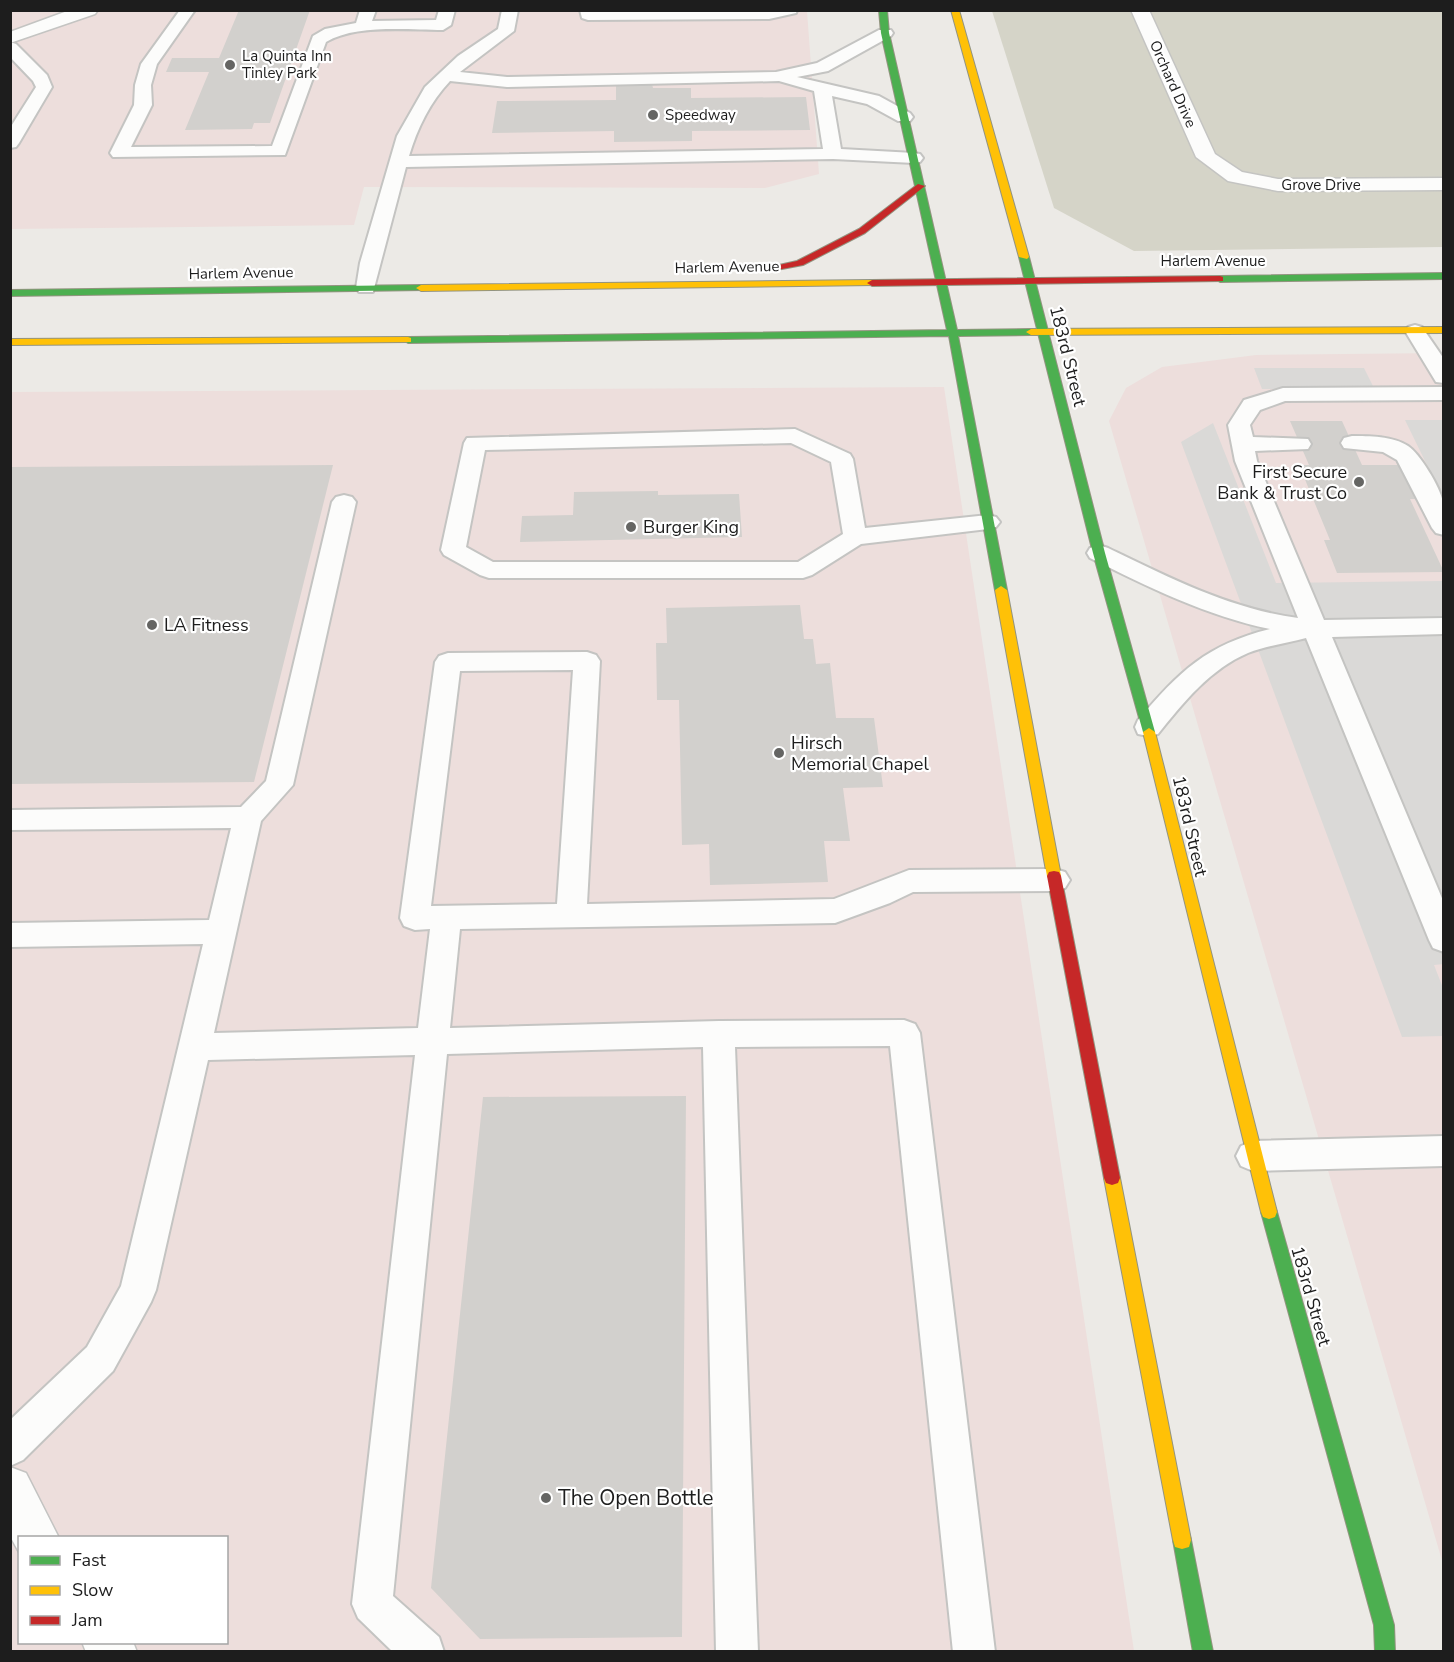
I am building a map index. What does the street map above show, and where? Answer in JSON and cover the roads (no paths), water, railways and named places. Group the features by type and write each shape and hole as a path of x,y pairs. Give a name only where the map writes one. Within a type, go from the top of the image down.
{"street":[{"path":"10,38 89,10"},
{"path":"883,10 885,33 953,333 1203,1652"},
{"name":"183rd Street","path":"955,10 1030,279 1099,553 1148,727 1253,1156 1384,1625 1385,1652"},
{"name":"Orchard Drive","path":"1140,10 1206,157"},
{"name":"Grove Drive","path":"1206,157 1235,177 1278,185 1443,184"},
{"path":"690,284 800,263 862,231 921,186"},
{"name":"Harlem Avenue","path":"10,292 1443,276"},
{"path":"10,342 351,341 1044,332 1443,330"},
{"path":"10,1489 35,1536"}],"lane":[{"path":"188,10 149,64 143,84 143,105 119,153 279,151 319,39 366,18 443,25 447,10"},
{"path":"366,288 370,263 406,136 431,91 464,59 506,31 510,10"},
{"path":"588,10 588,15 769,15 790,10"},
{"path":"446,76 507,82 776,77 822,67 885,33"},
{"path":"10,47 34,72 44,87 10,143"},
{"path":"10,76 34,72"},
{"path":"776,77 873,100 904,117"},
{"path":"822,87 832,154"},
{"path":"398,162 832,154 914,158"},
{"path":"1415,331 1443,377"},
{"path":"1443,393 1283,395 1252,405 1239,425 1246,461 1443,940"},
{"path":"855,537 842,459 795,436 475,443 453,550 489,570 803,570 855,537 988,522"},
{"path":"1352,443 1373,444 1399,451 1410,460 1443,528"},
{"path":"1243,444 1300,444"},
{"path":"10,1447 100,1359 138,1290 248,817 279,785 344,502"},
{"path":"1099,553 1191,598 1237,614 1314,628 1443,626"},
{"path":"1148,727 1179,691 1221,656 1257,642 1314,628"},
{"path":"571,916 587,661 448,662 415,918 571,916 835,911 880,895 909,881 1055,880"},
{"path":"10,820 248,817"},
{"path":"424,1652 372,1604 446,918"},
{"path":"10,935 221,932"},
{"path":"195,1047 719,1034 904,1033 974,1652"},
{"path":"719,1034 737,1652"},
{"path":"1253,1156 1443,1151"}],"place":[{"name":"La Quinta Inn Tinley Park","path":"230,65"},
{"name":"Speedway","path":"653,115"},
{"name":"First Secure Bank & Trust Co","path":"1359,482"},
{"name":"Burger King","path":"631,527"},
{"name":"LA Fitness","path":"152,625"},
{"name":"Hirsch Memorial Chapel","path":"779,753"},
{"name":"The Open Bottle","path":"546,1498"}]}
